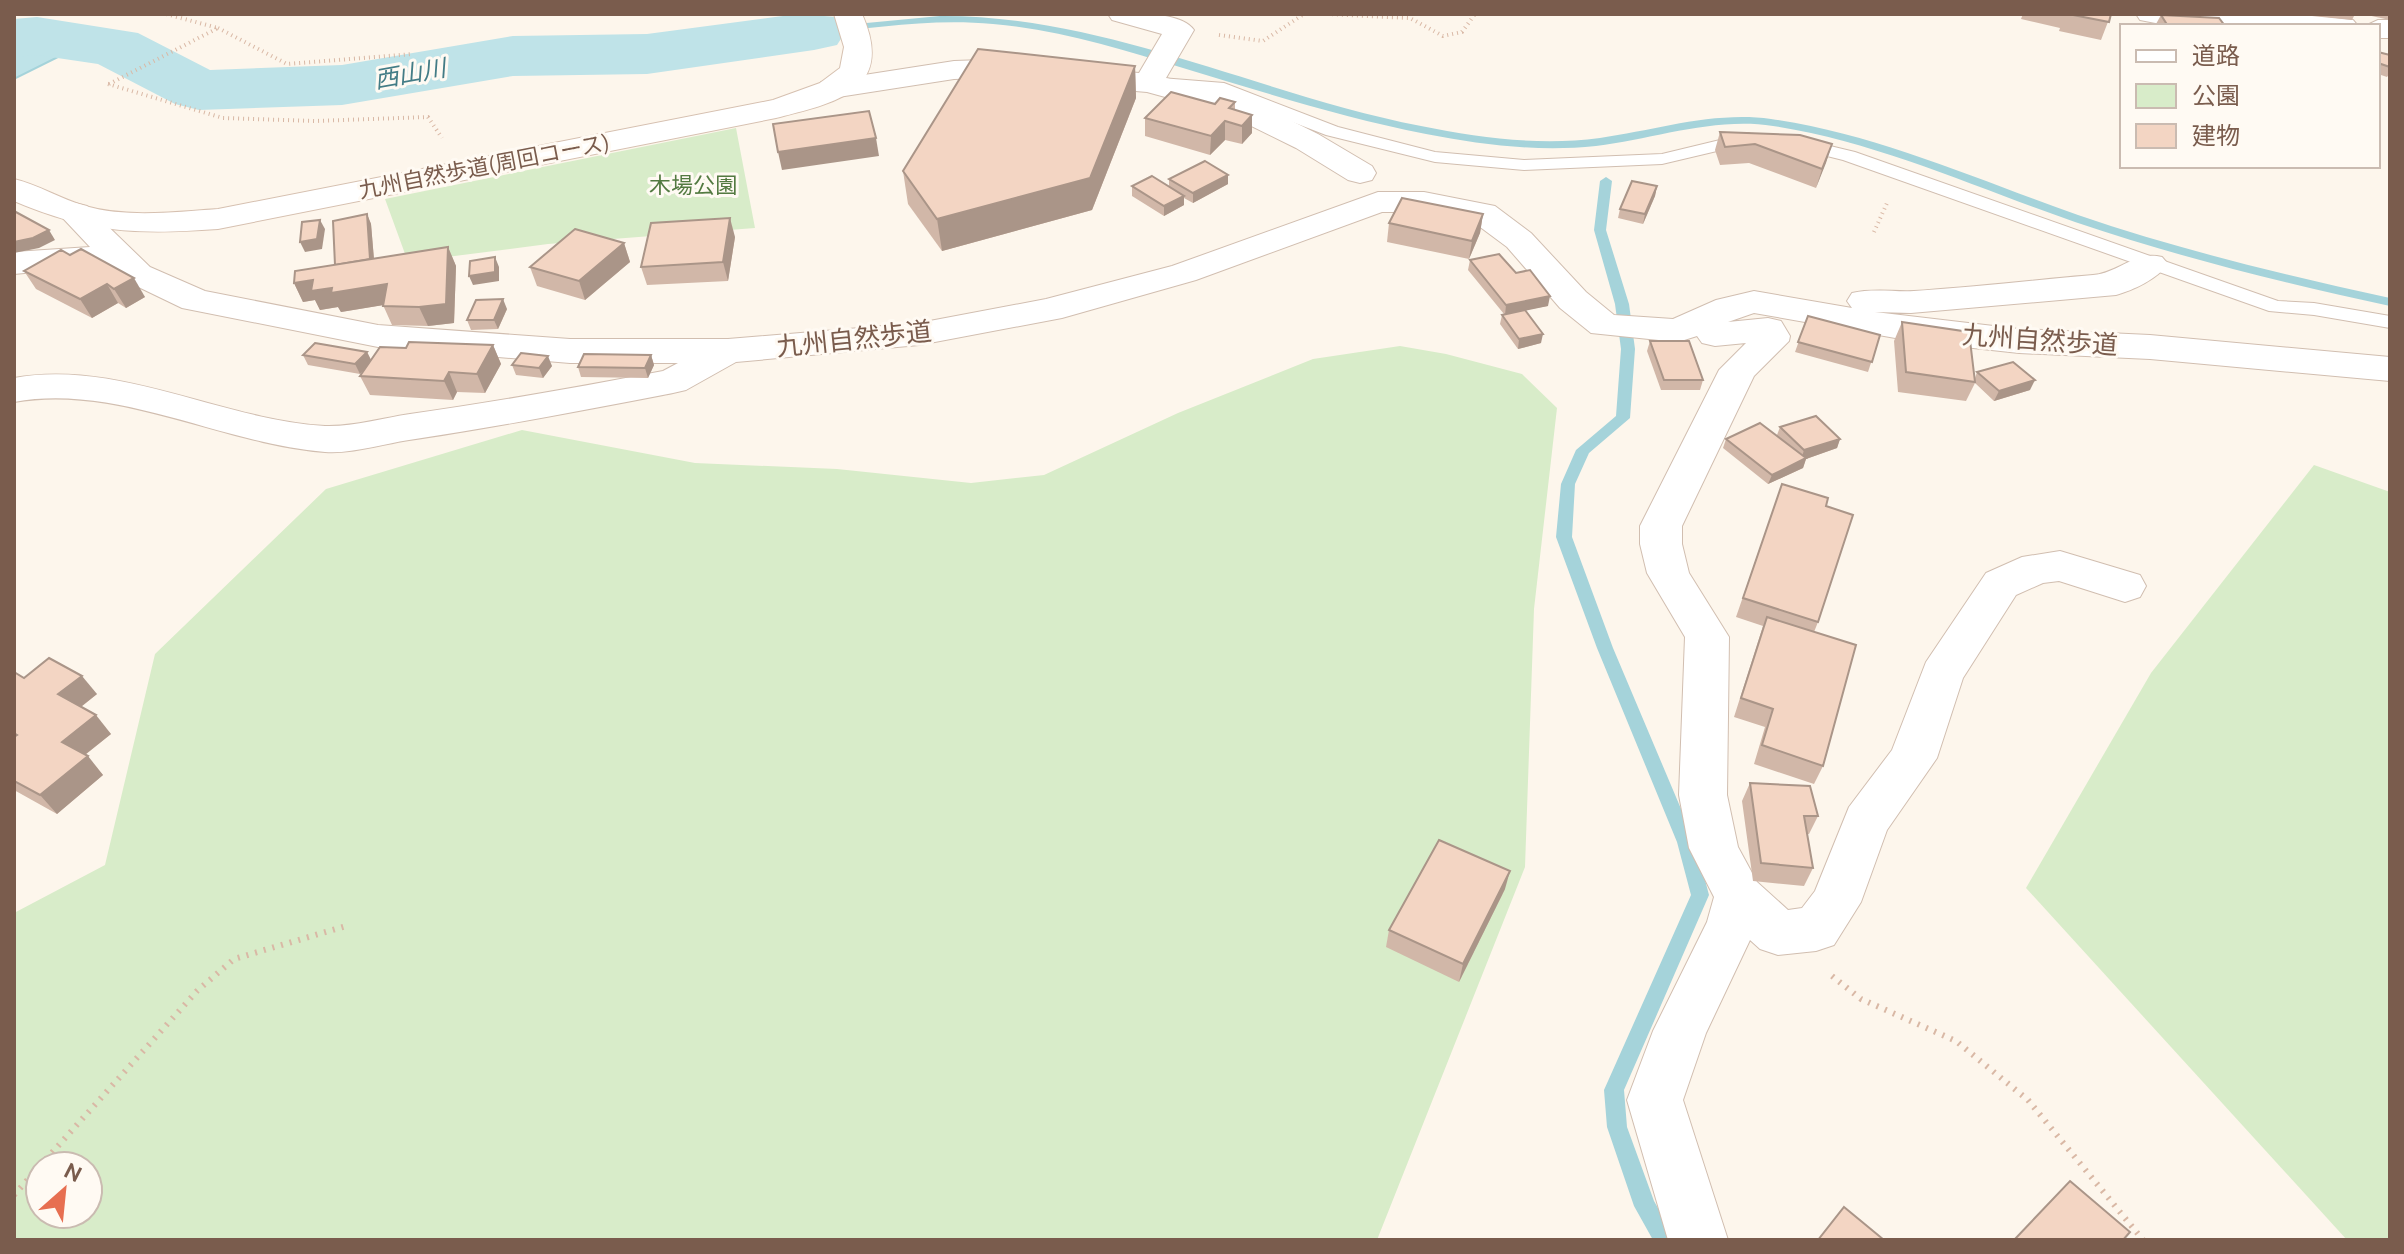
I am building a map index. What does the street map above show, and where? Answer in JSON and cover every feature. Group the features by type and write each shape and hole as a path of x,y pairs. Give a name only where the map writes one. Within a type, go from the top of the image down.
{"street":[{"name":"九州自然歩道(周回コース)","path":"75,213 151,223 218,219 783,105 832,89 855,66 861,56 862,43 848,14"},
{"path":"1122,14 1179,30 1148,83"},
{"path":"2150,14 2175,18 2317,24"},
{"path":"832,89 954,70 1148,83 1238,107 1307,141 1360,173"},
{"path":"14,189 75,213"},
{"name":"九州自然歩道","path":"75,213 138,274 195,300 378,336 570,351 728,351 919,334 1049,310 1184,273 1378,202 1424,202 1483,213 1519,240 1573,300 1604,325 1664,331 1754,302 1918,331 2019,341 2150,347 2390,369"},
{"path":"14,263 121,255"},
{"path":"1809,310 1821,302 1835,300 1911,302 2116,284 2150,264"},
{"path":"1664,331 1692,338 1768,329 1772,336 1771,341 1738,370 1661,526 1659,548 1678,596 1698,620 1707,637 1703,795 1714,848 1739,897 1778,933 1816,929 1836,902 1866,821 1913,758 1942,674 2001,584 2037,568 2060,566 2125,586"},
{"path":"14,390 41,385 132,396 237,424 327,439 494,415 673,381 728,351"},
{"path":"1698,1240 1655,1100 1680,1031 1732,924 1739,897"}],"lane":[{"path":"1148,83 1218,87 1332,131 1435,157 1524,165 1577,164 1662,159 1747,137 1770,140 1849,156 2276,307 2314,309 2390,322"}],"path":[{"path":"166,14 216,28 287,64 413,54"},
{"path":"1179,30 1263,41 1304,14"},
{"path":"1327,14 1410,18 1443,36 1462,32 1475,14"},
{"path":"216,28 108,84 223,118 315,121 428,117"},
{"path":"54,1150 197,991 234,959 346,926"},
{"path":"1778,933 1861,999 1956,1041 2028,1100 2143,1240"}],"green space":[{"name":"木場公園","path":"736,128 755,228 548,244 408,262 385,199"},
{"path":"1400,346 1446,354 1522,374 1557,408 1534,609 1525,867 1377,1240 14,1240 14,913 105,865 155,654 326,489 522,430 695,463 837,469 971,483 1044,475 1178,413 1313,359"},
{"path":"2314,465 2390,492 2390,1240 2347,1240 2026,888 2151,673"}],"water":[{"path":"14,35 37,36 60,56 14,79"}],"building":[{"path":"2068,14 2111,14 2109,22"},
{"path":"2161,15 2219,18 2224,24 2167,24"},
{"path":"978,49 1135,66 1090,178 937,219 903,171"},
{"path":"2380,52 2390,55 2390,67 2380,64"},
{"path":"1171,92 1215,104 1220,98 1235,102 1229,108 1252,115 1242,126 1225,121 1211,136 1145,118"},
{"path":"869,111 876,138 778,152 773,124"},
{"path":"1720,132 1800,135 1832,144 1822,169 1755,144 1725,147"},
{"path":"1205,161 1228,175 1193,193 1169,179"},
{"path":"1152,176 1184,196 1164,206 1132,186"},
{"path":"1632,181 1657,186 1645,214 1620,209"},
{"path":"1402,198 1483,214 1472,241 1389,223"},
{"path":"14,211 49,230 14,242"},
{"path":"367,214 370,259 335,265 333,221"},
{"path":"730,218 723,262 641,267 651,223"},
{"path":"320,220 317,239 300,242 302,222"},
{"path":"575,229 624,243 579,281 530,267"},
{"path":"448,247 446,304 383,306 387,284 331,293 332,288 311,291 313,280 294,283 295,271"},
{"path":"81,249 134,278 114,289 107,284 80,299 24,271 61,250 70,255"},
{"path":"1499,254 1516,273 1530,270 1550,296 1506,305 1470,260"},
{"path":"495,257 495,272 469,276 470,261"},
{"path":"503,299 494,320 467,320 476,300"},
{"path":"1525,310 1543,334 1519,339 1502,315"},
{"path":"1808,316 1880,335 1872,362 1798,342"},
{"path":"1902,322 1969,332 1975,382 1906,372"},
{"path":"1650,341 1689,341 1703,380 1664,380"},
{"path":"409,342 493,345 477,374 449,372 444,381 360,376 380,347 406,348"},
{"path":"315,343 367,352 355,364 303,355"},
{"path":"521,353 548,356 539,368 512,365"},
{"path":"584,354 651,355 645,368 578,367"},
{"path":"2013,362 2035,380 1999,391 1977,372"},
{"path":"1816,416 1840,439 1804,450 1780,427"},
{"path":"1760,423 1806,458 1772,475 1726,439"},
{"path":"1782,484 1828,498 1826,506 1853,515 1818,622 1743,598"},
{"path":"1767,617 1856,645 1823,766 1762,745 1773,709 1741,698"},
{"path":"49,658 82,676 58,694 96,715 62,742 88,756 40,795 14,781 14,737 17,735 14,733 14,672 24,678"},
{"path":"1750,783 1810,786 1818,816 1804,816 1813,868 1761,863"},
{"path":"1439,840 1510,871 1463,964 1389,930"},
{"path":"2070,1181 2130,1232 2123,1240 2014,1240"},
{"path":"1844,1207 1884,1240 1818,1240"}],"waterway":[{"path":"814,31 940,19 1016,23 1114,44 1353,115 1426,131 1499,142 1572,144 1707,123 1773,123 1889,151 2153,243 2270,275 2390,302"},
{"name":"西山川","path":"14,38 37,36 115,47 199,90 342,85 513,56 647,54 814,31"},
{"path":"1606,181 1600,230 1622,304 1628,349 1623,418 1583,450 1568,484 1564,537 1605,648 1686,842 1700,895 1614,1090 1617,1127 1645,1206 1665,1240"}]}
